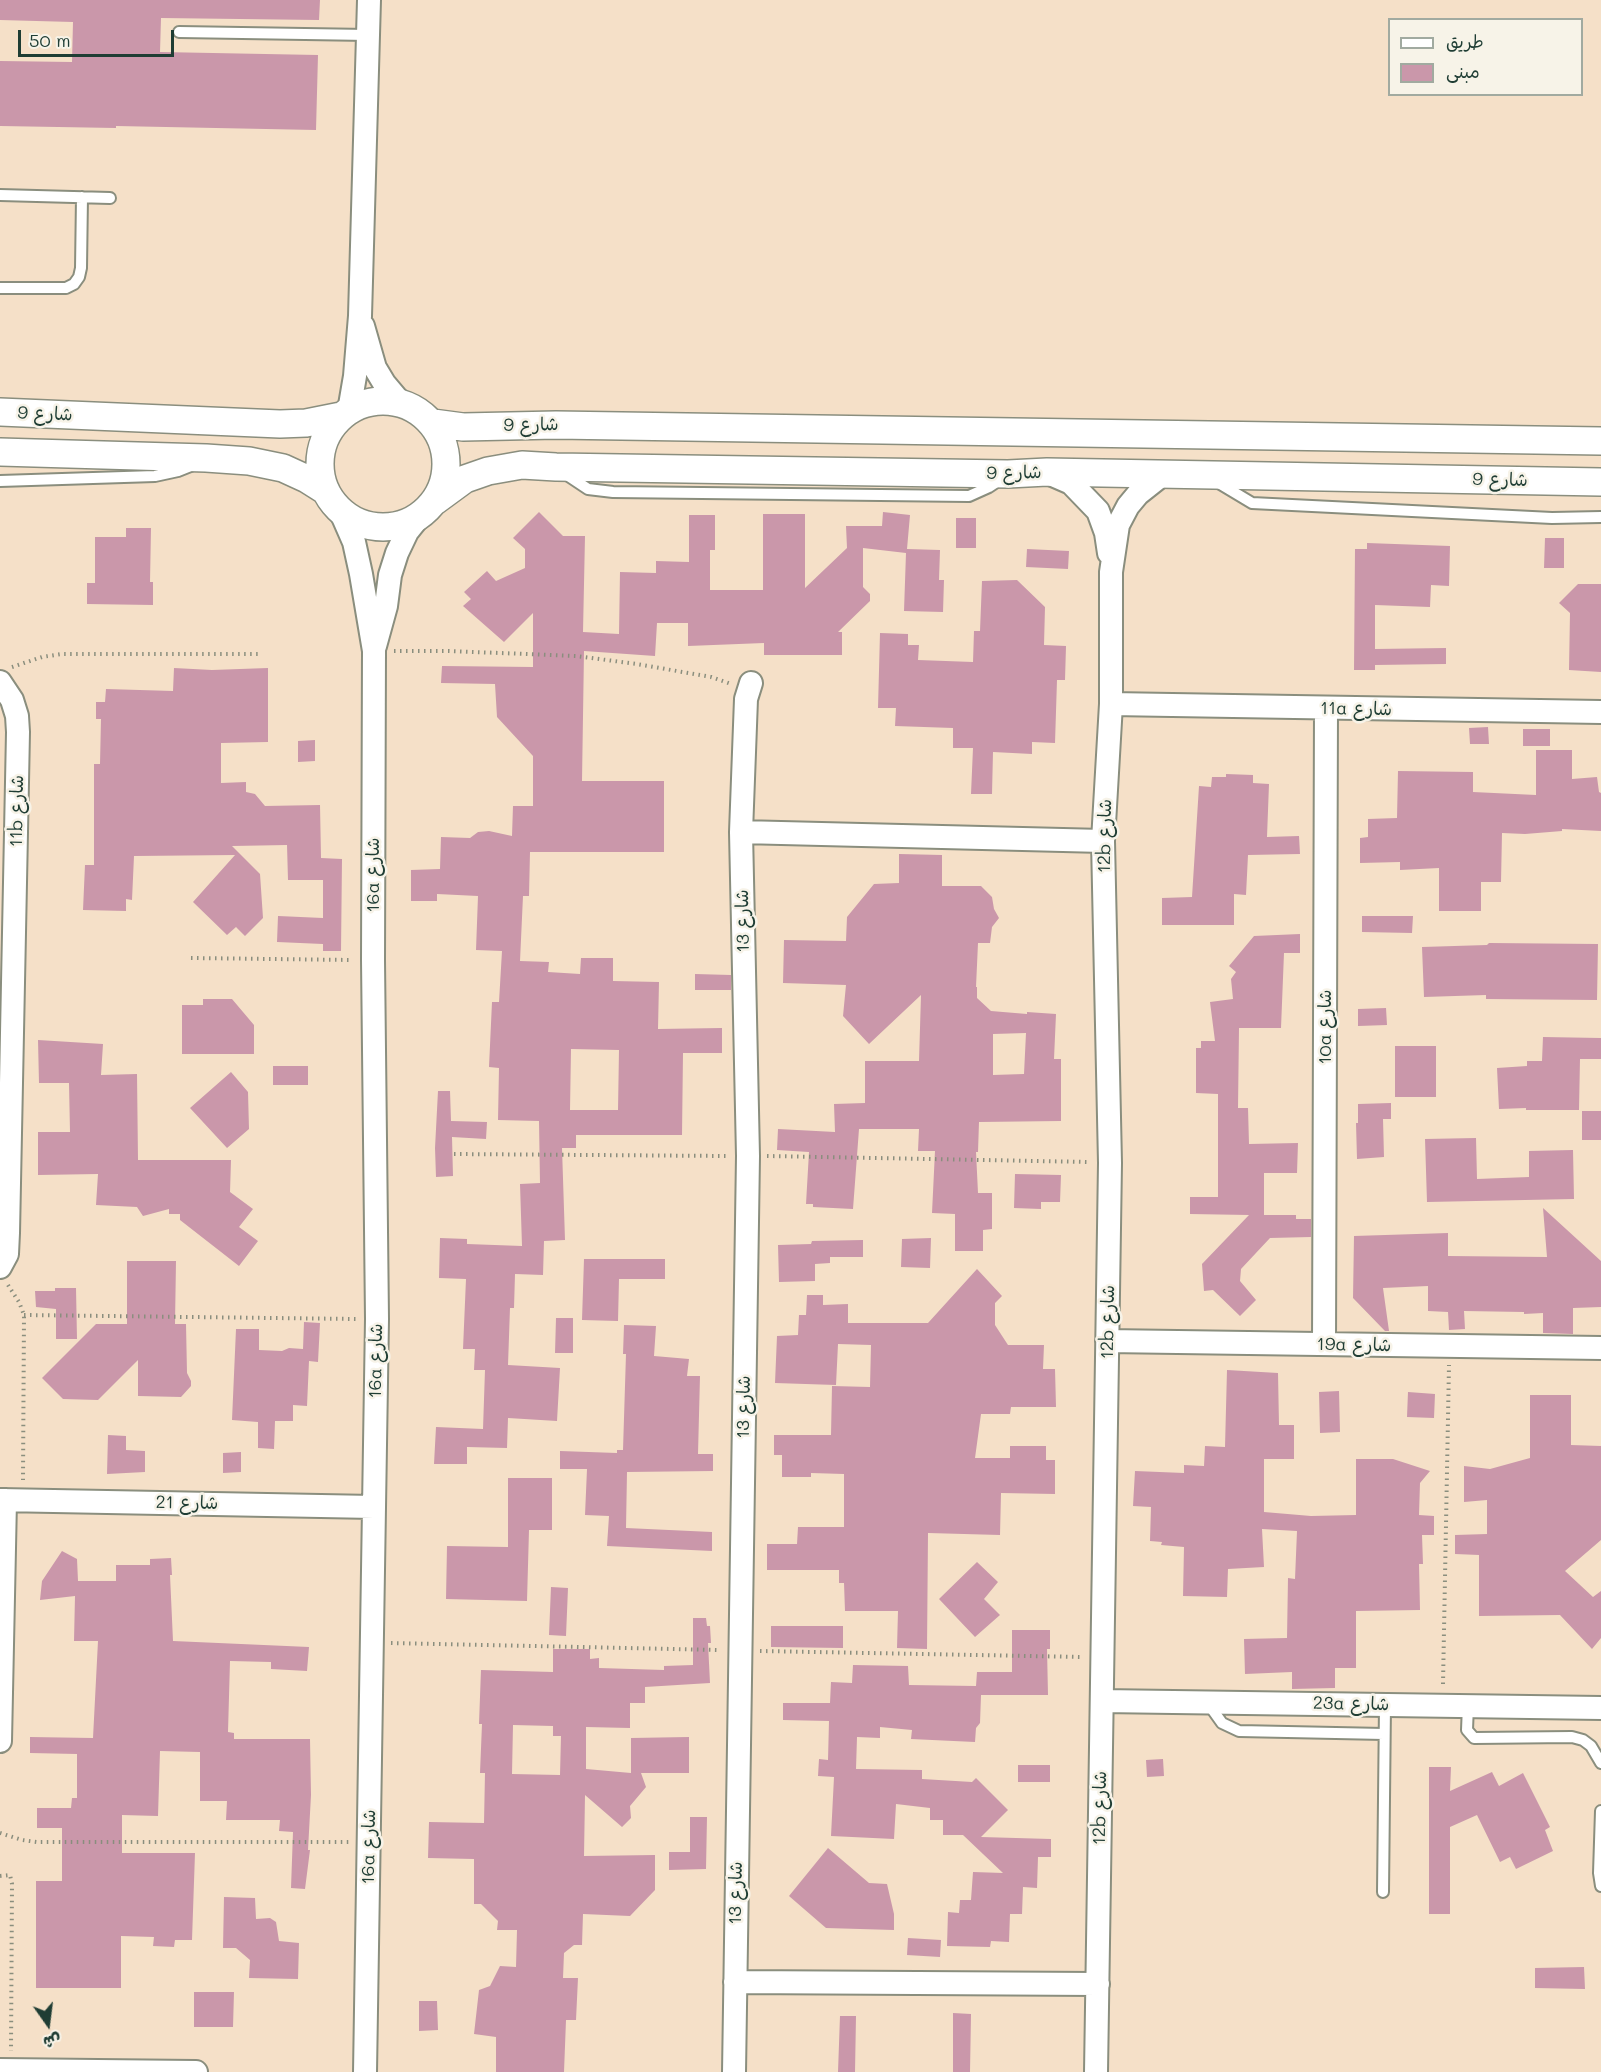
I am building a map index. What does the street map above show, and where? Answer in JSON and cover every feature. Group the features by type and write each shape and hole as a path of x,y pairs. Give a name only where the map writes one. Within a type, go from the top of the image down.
{"street":[{"path":"345,413 355,376 360,316 369,0"},
{"path":"360,316 375,368 399,402"},
{"path":"0,452 249,461 283,468 307,479 353,520 370,526 386,527 403,524 427,509 445,482 447,462 443,441 433,423 412,407 399,402 373,401 361,404 345,413 328,432 321,451 320,471 333,501"},
{"name":"شارع 9","path":"0,412 280,424 306,423 345,413"},
{"name":"شارع 9","path":"433,423 463,427 556,425 1601,441"},
{"name":"شارع 9","path":"427,509 465,479 488,471 522,465 556,468 1008,474 1047,472 1601,482"},
{"name":"12b شارع","path":"1047,472 1071,483 1098,511 1106,533 1112,572"},
{"name":"12b شارع","path":"1096,2072 1110,1163 1103,841 1111,704 1112,572 1118,525 1123,515 1138,494 1162,475"},
{"name":"16a شارع","path":"333,501 354,542 374,651 373,960 377,1319 365,2072"},
{"name":"16a شارع","path":"374,651 397,553 406,531 427,509"},
{"name":"11b شارع","path":"2,1274 7,1254 8,1233 18,732 17,716 4,675"},
{"name":"شارع 13","path":"734,2072 748,1156 741,832 749,691"},
{"name":"11a شارع","path":"1111,704 1601,712"},
{"name":"10a شارع","path":"1324,1344 1326,709"},
{"path":"741,832 1103,841"},
{"name":"19a شارع","path":"1107,1341 1601,1348"},
{"path":"0,1741 9,1500"},
{"name":"شارع 21","path":"9,1500 374,1507"},
{"name":"23a شارع","path":"1102,1701 1601,1708"},
{"path":"735,1982 1098,1984"},
{"path":"5,2070 196,2072"}],"lane":[{"path":"179,32 368,35"},
{"path":"0,195 110,198"},
{"path":"0,288 66,288 74,284 81,268 82,197"},
{"path":"0,481 154,476 178,471 207,458"},
{"path":"1207,475 1252,502 1552,518 1601,517"},
{"path":"1207,1702 1222,1723 1239,1731 1384,1734"},
{"path":"1383,1892 1385,1705"},
{"path":"1468,1706 1467,1731 1474,1738 1572,1737 1583,1740 1591,1746 1601,1763"},
{"path":"1601,1811 1599,1873 1601,1886"}],"path":[{"path":"374,651 449,651 576,656 637,663 722,680 749,691"},
{"path":"4,675 33,659 62,654 258,654"},
{"path":"191,958 373,960"},
{"path":"454,1154 748,1156 1110,1163"},
{"path":"2,1274 19,1302 24,1316 9,1500"},
{"path":"24,1316 377,1319"},
{"path":"1442,1706 1449,1346"},
{"path":"0,1833 37,1842 369,1842"},
{"path":"0,1876 10,1875 12,1884 5,2070"}],"building":[{"path":"0,0 320,0 319,20 161,18 160,52 318,55 316,130 0,126 0,61 72,62 73,22 0,20"},
{"path":"539,512 563,536 585,536 583,632 619,634 620,572 656,573 656,561 689,562 689,515 715,515 715,550 710,550 710,590 763,590 763,514 805,514 805,588 847,548 846,526 882,526 883,512 910,515 907,549 940,550 939,580 944,580 943,612 904,611 906,553 863,548 863,587 870,594 870,601 838,632 842,632 842,655 764,655 764,643 688,646 688,623 657,623 655,656 584,651 582,781 664,781 664,852 530,852 529,896 523,896 520,961 549,962 548,972 580,974 581,958 613,958 613,981 659,982 658,1029 722,1028 722,1053 683,1053 682,1135 576,1135 576,1148 562,1148 565,1240 544,1241 543,1275 515,1274 514,1308 510,1308 508,1365 560,1368 557,1421 508,1418 507,1448 467,1447 467,1464 434,1464 436,1427 483,1429 485,1370 474,1370 475,1349 463,1349 466,1279 439,1278 440,1238 467,1239 467,1244 522,1246 520,1184 540,1183 539,1121 498,1120 499,1068 489,1067 492,1002 499,1002 502,951 476,950 478,896 437,894 437,901 411,901 411,870 440,869 441,837 470,838 478,832 489,831 512,836 513,806 533,806 533,756 497,717 495,684 441,683 442,666 533,667 533,613 504,642 463,606 471,599 464,592 487,571 496,581 525,568 525,549 513,538","holes":["571,1049 619,1050 618,1110 570,1110"]},
{"path":"956,518 976,518 976,548 956,548"},
{"path":"126,528 151,528 150,582 153,582 153,605 87,604 87,583 95,583 95,537 126,537"},
{"path":"1545,538 1564,538 1564,568 1544,568"},
{"path":"1367,543 1450,546 1449,586 1431,585 1430,607 1375,605 1375,649 1446,648 1446,664 1375,665 1375,670 1354,670 1355,549 1367,549"},
{"path":"1027,549 1069,551 1068,569 1026,567"},
{"path":"1017,580 1045,607 1044,645 1066,646 1065,680 1057,680 1055,743 1032,742 1032,754 993,752 992,794 971,794 973,748 953,748 953,728 895,726 896,708 878,708 880,633 908,634 908,645 919,645 918,660 973,662 974,631 980,631 982,581"},
{"path":"1578,584 1601,584 1601,672 1569,670 1570,613 1559,603"},
{"path":"174,668 212,670 268,668 268,742 221,743 221,783 246,782 246,792 255,794 265,806 320,805 321,858 342,859 341,951 323,951 323,944 277,942 278,916 323,918 323,880 288,880 287,845 232,846 260,874 263,918 245,936 236,927 227,935 193,902 235,855 134,856 132,900 126,899 126,911 83,910 85,865 94,865 94,764 100,764 101,719 96,719 96,702 105,702 106,689 173,691"},
{"path":"1488,727 1489,744 1470,744 1469,728"},
{"path":"1523,729 1550,729 1550,746 1523,746"},
{"path":"315,740 315,761 298,762 298,741"},
{"path":"1536,750 1572,750 1572,779 1597,777 1601,793 1601,831 1562,829 1562,831 1525,834 1502,833 1501,882 1481,882 1481,911 1439,911 1439,868 1400,870 1400,862 1360,863 1360,838 1368,837 1368,819 1397,818 1398,771 1473,772 1473,792 1536,795"},
{"path":"1226,774 1253,775 1253,783 1269,784 1267,837 1299,836 1300,854 1248,855 1246,895 1234,894 1234,925 1162,925 1162,898 1192,897 1199,786 1211,787 1212,777 1226,777"},
{"path":"899,854 942,855 942,886 981,886 992,897 994,909 999,918 992,927 990,943 978,943 977,998 991,1011 1056,1014 1054,1059 1061,1059 1061,1121 979,1122 978,1152 976,1152 978,1193 992,1193 992,1229 983,1230 983,1251 955,1251 955,1214 932,1213 935,1151 918,1151 919,1129 859,1129 853,1209 813,1207 813,1204 806,1204 809,1152 777,1150 778,1129 835,1132 834,1104 865,1103 865,1061 919,1061 921,995 869,1044 843,1016 846,985 783,983 784,940 846,941 847,917 874,884 899,883","holes":["1026,1033 1024,1074 993,1075 993,1034"]},
{"path":"1362,916 1413,916 1412,933 1362,932"},
{"path":"1300,934 1300,953 1284,953 1281,1028 1239,1028 1238,1108 1248,1108 1249,1144 1298,1143 1297,1173 1264,1173 1264,1215 1296,1215 1296,1219 1311,1219 1311,1237 1270,1238 1241,1269 1240,1281 1256,1300 1240,1316 1213,1290 1204,1291 1202,1264 1249,1215 1190,1214 1190,1197 1218,1197 1218,1094 1196,1093 1196,1048 1201,1048 1201,1041 1215,1041 1210,1002 1233,999 1231,979 1236,972 1229,966 1254,936"},
{"path":"1489,943 1598,944 1597,1000 1486,999 1486,995 1424,997 1422,947 1487,945"},
{"path":"695,974 731,975 731,990 695,990"},
{"path":"203,999 232,999 254,1025 254,1054 182,1054 182,1005 203,1005"},
{"path":"1386,1008 1387,1025 1358,1026 1358,1009"},
{"path":"1543,1037 1601,1038 1601,1059 1580,1059 1579,1110 1499,1109 1497,1068 1527,1066 1527,1061 1542,1061"},
{"path":"38,1040 103,1044 101,1075 137,1074 138,1160 231,1160 230,1192 253,1209 239,1227 258,1241 239,1266 180,1220 180,1214 169,1214 169,1209 143,1216 137,1207 96,1205 98,1174 38,1175 38,1132 70,1132 69,1083 39,1083"},
{"path":"1395,1046 1436,1046 1436,1097 1395,1097"},
{"path":"273,1066 308,1066 308,1085 273,1085"},
{"path":"231,1072 248,1092 249,1129 227,1148 190,1108"},
{"path":"438,1091 450,1091 451,1121 487,1122 486,1139 452,1137 453,1176 436,1177"},
{"path":"1391,1103 1391,1119 1383,1119 1384,1157 1357,1159 1358,1104"},
{"path":"1582,1111 1601,1111 1601,1140 1582,1140"},
{"path":"1476,1138 1477,1179 1529,1177 1529,1151 1573,1150 1574,1199 1427,1202 1425,1139"},
{"path":"1015,1174 1061,1175 1060,1202 1041,1202 1041,1209 1014,1208"},
{"path":"1543,1208 1601,1261 1601,1307 1573,1308 1573,1334 1543,1333 1543,1313 1524,1314 1524,1312 1464,1311 1465,1329 1449,1330 1448,1312 1428,1311 1428,1286 1383,1288 1389,1331 1385,1331 1353,1298 1354,1236 1448,1233 1448,1256 1547,1257"},
{"path":"931,1238 930,1268 901,1267 902,1239"},
{"path":"863,1240 863,1257 830,1257 830,1263 815,1264 815,1281 779,1282 778,1245 811,1244 812,1241"},
{"path":"584,1259 665,1259 665,1279 619,1279 618,1321 582,1320"},
{"path":"127,1261 176,1261 175,1324 186,1324 187,1373 191,1386 181,1397 138,1396 138,1360 98,1400 63,1399 42,1378 96,1324 127,1324"},
{"path":"977,1269 1002,1296 995,1303 995,1325 1008,1345 1044,1345 1043,1369 1055,1369 1056,1407 1011,1407 1010,1414 981,1414 975,1458 1010,1458 1010,1446 1046,1446 1046,1460 1055,1460 1055,1494 1001,1493 1000,1535 928,1533 927,1649 897,1648 898,1611 845,1611 844,1583 839,1583 839,1570 767,1570 767,1544 797,1544 798,1527 844,1527 844,1474 811,1473 811,1477 782,1477 782,1455 774,1455 774,1435 831,1435 832,1386 870,1387 871,1345 838,1344 836,1385 775,1383 777,1336 798,1335 799,1315 806,1315 807,1295 823,1295 823,1305 848,1304 848,1323 928,1323"},
{"path":"55,1288 76,1288 77,1339 56,1339 56,1309 36,1307 35,1291 55,1291"},
{"path":"556,1318 573,1318 573,1353 555,1353"},
{"path":"304,1322 320,1323 318,1362 309,1361 307,1406 293,1405 293,1421 275,1421 274,1449 258,1448 258,1422 232,1420 236,1329 259,1329 259,1350 303,1349"},
{"path":"624,1325 656,1326 654,1356 689,1359 687,1376 700,1376 698,1454 713,1454 713,1471 627,1472 626,1528 712,1532 712,1551 607,1546 609,1516 585,1515 587,1469 560,1469 560,1451 617,1453 617,1450 623,1450 626,1354 623,1354"},
{"path":"1227,1370 1278,1373 1279,1425 1294,1425 1294,1459 1264,1459 1264,1512 1311,1516 1356,1515 1356,1459 1393,1459 1430,1471 1420,1483 1419,1515 1434,1516 1434,1535 1422,1535 1423,1564 1419,1564 1420,1610 1356,1611 1356,1668 1335,1668 1335,1688 1292,1689 1292,1672 1245,1674 1244,1639 1287,1638 1288,1578 1295,1579 1297,1531 1262,1529 1264,1567 1228,1569 1227,1597 1183,1596 1184,1547 1161,1545 1162,1542 1150,1541 1151,1507 1133,1506 1135,1471 1184,1473 1184,1465 1204,1466 1205,1446 1225,1447"},
{"path":"1339,1391 1340,1432 1320,1433 1319,1392"},
{"path":"1408,1392 1435,1394 1434,1418 1407,1417"},
{"path":"1530,1395 1571,1395 1571,1445 1601,1446 1601,1540 1565,1571 1593,1597 1601,1591 1601,1638 1592,1649 1560,1615 1479,1616 1479,1555 1455,1554 1455,1535 1487,1534 1487,1500 1464,1502 1464,1466 1490,1469 1530,1458"},
{"path":"108,1435 126,1436 126,1450 145,1451 145,1472 107,1474"},
{"path":"241,1452 241,1472 223,1473 223,1453"},
{"path":"508,1478 552,1478 552,1530 529,1530 527,1601 446,1599 447,1546 508,1547"},
{"path":"62,1551 77,1559 78,1581 116,1581 116,1565 150,1565 150,1559 171,1558 173,1641 309,1647 307,1671 271,1669 271,1662 230,1661 228,1732 234,1733 234,1739 310,1739 311,1795 308,1850 310,1850 305,1889 291,1888 293,1832 279,1831 280,1820 226,1820 227,1801 200,1801 200,1752 160,1751 158,1816 122,1815 122,1853 195,1853 192,1940 175,1940 174,1947 153,1946 154,1937 121,1936 121,1988 36,1988 36,1881 62,1881 62,1828 37,1828 37,1808 71,1808 72,1798 77,1798 77,1754 30,1753 30,1737 93,1738 98,1641 74,1641 75,1596 40,1600 42,1581"},
{"path":"977,1562 998,1582 984,1599 1000,1615 975,1637 939,1599"},
{"path":"551,1587 568,1588 566,1636 549,1635"},
{"path":"693,1618 706,1618 707,1626 710,1626 711,1643 708,1643 710,1683 645,1687 645,1703 630,1703 630,1728 586,1727 586,1769 631,1773 631,1738 689,1737 689,1773 641,1773 646,1787 630,1806 631,1818 622,1827 585,1795 584,1856 655,1855 655,1890 630,1916 583,1914 582,1945 574,1945 564,1953 563,1978 578,1978 576,2020 566,2020 564,2072 496,2072 496,2037 474,2034 479,1990 490,1986 500,1966 516,1967 517,1930 497,1930 498,1921 481,1904 474,1904 474,1859 428,1858 429,1822 484,1823 485,1773 480,1773 482,1724 479,1724 481,1670 553,1672 553,1649 590,1649 590,1659 599,1658 599,1668 664,1670 664,1666 693,1665","holes":["513,1725 553,1726 553,1736 561,1736 560,1775 512,1774"]},
{"path":"771,1626 843,1626 843,1648 771,1647"},
{"path":"1012,1630 1050,1630 1050,1649 1047,1649 1048,1695 981,1695 980,1723 976,1728 975,1742 911,1739 912,1730 880,1727 880,1738 857,1737 856,1769 922,1770 922,1779 972,1782 976,1778 1008,1810 981,1837 1051,1839 1051,1857 1038,1857 1037,1888 1023,1887 1022,1914 1010,1914 1009,1942 991,1941 990,1947 947,1946 948,1912 959,1913 960,1900 971,1900 973,1872 1003,1873 963,1835 943,1835 943,1820 930,1820 930,1808 896,1804 894,1839 831,1836 834,1777 818,1776 819,1759 828,1760 829,1721 783,1720 783,1703 830,1703 831,1682 852,1683 853,1665 908,1666 909,1685 976,1686 977,1672 1012,1672"},
{"path":"1163,1759 1164,1776 1147,1777 1146,1760"},
{"path":"1018,1765 1050,1765 1050,1782 1018,1782"},
{"path":"1429,1767 1451,1767 1450,1791 1492,1772 1499,1786 1523,1773 1550,1827 1545,1830 1553,1851 1516,1869 1510,1857 1500,1862 1477,1815 1450,1827 1450,1914 1429,1914"},
{"path":"690,1817 707,1817 706,1869 669,1870 669,1852 690,1852"},
{"path":"828,1848 869,1883 887,1884 894,1914 894,1930 826,1928 789,1896"},
{"path":"224,1897 255,1898 256,1919 270,1918 276,1922 279,1941 299,1943 298,1979 249,1978 250,1960 236,1948 223,1948"},
{"path":"908,1938 941,1940 940,1957 907,1955"},
{"path":"1584,1967 1585,1989 1535,1988 1535,1968"},
{"path":"194,1992 234,1992 233,2027 194,2027"},
{"path":"419,2001 437,2001 438,2030 419,2031"},
{"path":"953,2013 971,2014 970,2072 953,2072"},
{"path":"840,2016 856,2016 855,2072 838,2072"}]}
